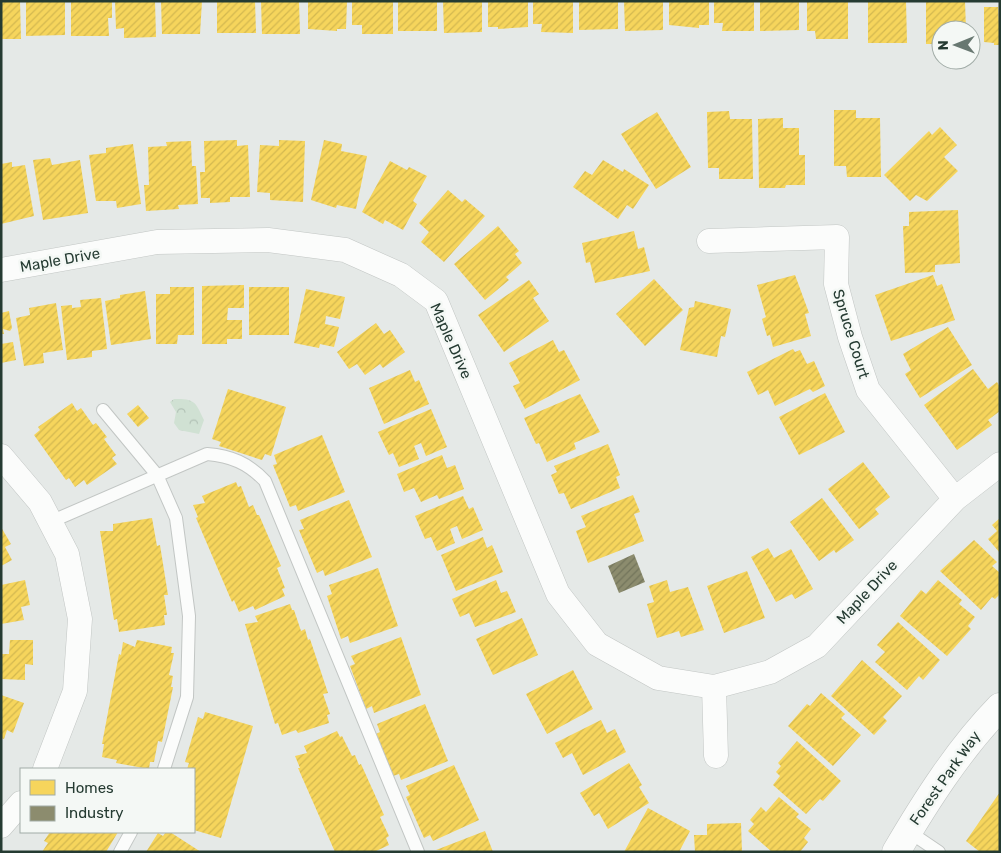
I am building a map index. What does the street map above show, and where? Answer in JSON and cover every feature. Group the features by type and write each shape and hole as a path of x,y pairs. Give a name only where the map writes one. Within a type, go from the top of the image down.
{"street":[{"name":"Spruce Court","path":"709,241 837,237 836,284 850,337 868,390 955,499"},
{"name":"Maple Drive","path":"1,270 157,242 268,240 345,250 401,275 436,301 558,594 597,644 658,678 714,687 770,672 817,646 955,499 1000,464"},
{"path":"1,456 40,502 66,554 80,619 75,691 44,768"},
{"path":"714,687 716,756"},
{"name":"Forest Park Way","path":"902,841 980,727 1000,707"},
{"path":"1,826 20,804"}],"lane":[{"path":"103,410 157,475 176,518 189,616 187,697 164,768"},
{"path":"50,522 207,454 225,456 252,468 265,480 418,852"},
{"path":"120,852 130,833"},
{"path":"902,841 939,852"}],"green space":[{"path":"174,399 194,402 204,420 199,434 179,430 174,423 176,412 170,402"}],"building: Homes":[{"path":"1,1 20,1 21,39 1,39"},
{"path":"26,1 65,1 65,35 26,36"},
{"path":"71,1 112,1 112,18 108,18 109,36 71,36"},
{"path":"115,1 155,1 156,37 124,38 124,28 116,29"},
{"path":"161,1 202,1 200,34 162,34"},
{"path":"217,1 255,1 256,33 217,33"},
{"path":"261,1 299,1 300,34 262,34"},
{"path":"308,1 347,1 346,29 337,29 337,31 308,29"},
{"path":"352,1 393,1 393,34 362,34 362,25 352,25"},
{"path":"398,1 437,1 437,31 398,31"},
{"path":"443,1 482,1 482,32 444,33"},
{"path":"488,1 528,1 528,27 498,29 498,27 488,27"},
{"path":"533,1 573,1 573,33 541,32 542,24 533,24"},
{"path":"579,1 618,1 618,29 579,30"},
{"path":"624,1 663,1 663,30 625,31"},
{"path":"669,1 709,1 709,25 699,25 699,28 669,25"},
{"path":"714,1 754,1 754,31 722,31 723,23 714,23"},
{"path":"760,1 799,1 799,30 760,31"},
{"path":"807,1 848,1 848,39 816,39 815,31 807,31"},
{"path":"868,1 906,1 907,43 868,43"},
{"path":"926,1 965,1 966,20 931,20 931,44 926,44"},
{"path":"998,3 1000,45 994,45 994,43 984,42 984,7 998,7"},
{"path":"834,110 856,110 856,118 880,118 881,177 847,177 846,166 834,166"},
{"path":"729,111 730,119 752,119 753,179 719,179 719,168 708,168 707,112"},
{"path":"657,112 691,167 656,189 621,134"},
{"path":"783,118 783,128 799,128 799,155 805,155 805,185 786,185 785,188 759,188 758,119"},
{"path":"940,127 957,145 944,157 958,171 927,201 916,195 910,201 884,175 929,131 932,135"},
{"path":"237,140 237,146 248,145 250,197 230,197 230,202 210,203 210,198 201,198 200,172 205,172 204,141"},
{"path":"279,140 305,141 303,202 270,200 270,193 257,192 260,145 279,146"},
{"path":"324,140 342,144 341,151 367,156 356,209 337,205 336,208 311,200"},
{"path":"191,141 192,166 196,166 198,204 178,205 179,209 146,211 144,185 149,185 148,147 167,146 166,142"},
{"path":"133,144 141,204 117,208 116,201 96,201 89,155 106,153 106,148"},
{"path":"50,158 52,165 80,160 88,213 43,220 33,160"},
{"path":"603,160 623,172 624,169 649,185 633,209 627,205 618,219 573,187 585,171 592,175"},
{"path":"390,161 407,170 409,167 427,176 413,201 417,204 403,230 385,220 383,224 362,212"},
{"path":"12,162 12,167 25,165 34,216 1,224 1,164"},
{"path":"448,190 462,202 465,199 485,216 444,262 421,242 429,232 419,223"},
{"path":"958,210 960,263 935,265 935,272 905,273 903,226 909,226 909,212"},
{"path":"498,226 519,251 515,254 522,263 506,277 509,280 485,300 454,264"},
{"path":"634,231 638,249 644,247 650,271 595,283 590,262 586,263 582,243"},
{"path":"795,275 809,313 805,314 811,336 773,347 770,335 767,336 762,319 766,317 757,285"},
{"path":"933,275 937,286 942,284 955,320 891,341 875,295"},
{"path":"654,279 683,310 645,346 616,314"},
{"path":"529,280 539,294 533,298 549,321 504,352 478,315"},
{"path":"244,285 244,308 228,308 227,320 242,320 242,339 227,339 227,344 202,344 202,286"},
{"path":"170,287 194,287 194,335 178,335 177,344 156,344 156,294 170,294"},
{"path":"249,287 289,287 289,335 249,335"},
{"path":"306,289 345,297 340,319 326,316 325,324 339,327 334,347 320,344 319,348 294,343"},
{"path":"145,291 151,339 111,345 105,301 120,298 120,295"},
{"path":"101,298 107,349 92,351 92,357 67,360 61,306 72,305 72,308 81,307 80,300"},
{"path":"695,301 731,309 725,337 721,336 717,357 680,350 689,308 694,307"},
{"path":"56,303 63,350 43,353 44,363 24,366 16,318 30,315 29,308"},
{"path":"9,311 12,328 10,331 3,329 4,334 1,334 1,313"},
{"path":"376,323 384,334 390,330 405,352 383,368 380,364 365,375 357,364 349,369 337,352"},
{"path":"948,327 972,365 920,398 905,374 911,370 903,354"},
{"path":"553,340 559,352 564,350 580,380 525,409 513,386 520,383 509,363"},
{"path":"13,342 16,360 1,363 1,344"},
{"path":"793,349 795,352 800,350 807,364 814,361 825,386 813,392 810,389 775,406 768,390 758,395 747,372"},
{"path":"973,369 988,389 997,382 1000,387 1000,411 988,420 992,425 957,450 924,405"},
{"path":"410,370 415,382 419,380 429,404 384,424 369,388"},
{"path":"228,389 286,407 271,456 265,454 262,460 219,446 221,442 212,439"},
{"path":"825,393 845,432 799,455 779,417"},
{"path":"580,394 600,432 574,443 576,449 547,462 539,443 536,444 524,418"},
{"path":"72,403 77,411 81,408 93,425 96,423 107,437 104,439 116,455 112,458 117,464 87,485 84,480 75,487 69,478 66,480 34,435 40,430 38,427"},
{"path":"138,405 149,418 138,427 127,414"},
{"path":"431,409 447,447 426,456 421,443 414,446 419,459 399,467 393,453 389,455 378,432"},
{"path":"322,435 345,492 298,511 296,505 290,507 273,465 277,464 274,455"},
{"path":"608,444 620,475 616,477 620,488 571,509 564,493 559,494 551,475 557,472 554,466"},
{"path":"442,455 447,468 455,465 464,489 439,499 437,495 421,502 414,488 404,492 397,474"},
{"path":"863,462 890,497 875,509 879,514 859,529 828,489"},
{"path":"236,482 238,487 241,486 249,507 253,505 257,515 259,515 281,566 277,568 285,588 282,589 285,596 255,610 253,606 239,612 234,600 232,602 196,518 198,517 193,505 205,503 202,496"},
{"path":"633,495 640,512 634,514 644,541 588,563 576,531 586,527 581,516"},
{"path":"463,496 469,509 473,507 483,530 462,539 457,526 450,529 455,543 437,551 431,537 425,539 415,516"},
{"path":"822,498 854,540 836,553 834,550 819,561 790,522"},
{"path":"349,500 372,557 325,576 323,570 317,573 299,530 304,529 300,520"},
{"path":"152,518 157,546 160,545 168,595 164,595 167,615 164,615 165,625 119,632 117,619 114,620 100,531 113,531 113,524"},
{"path":"1000,518 1000,553 988,539 997,531 992,525"},
{"path":"1,527 11,544 5,547 12,560 1,566"},
{"path":"483,537 487,548 492,545 503,572 456,591 441,555"},
{"path":"974,540 997,562 992,566 1000,573 1000,594 995,599 992,597 981,610 940,571"},
{"path":"768,548 774,558 791,549 813,589 795,599 792,594 776,602 751,557"},
{"path":"378,568 398,626 350,643 348,636 341,639 327,596 332,594 329,585"},
{"path":"747,571 765,618 724,633 707,586"},
{"path":"25,580 30,605 21,607 24,620 1,624 1,585"},
{"path":"496,580 501,593 507,591 516,612 475,627 469,613 460,617 452,599"},
{"path":"667,580 670,592 688,587 704,630 681,637 679,631 657,638 647,604 654,602 649,586"},
{"path":"938,580 962,600 959,604 975,617 968,626 971,629 947,656 900,616 921,590 926,594"},
{"path":"290,604 301,631 305,629 308,640 310,639 328,693 323,694 330,714 327,715 329,723 298,733 296,730 282,735 278,723 275,724 245,624 258,622 255,616"},
{"path":"522,618 538,655 493,675 476,639"},
{"path":"898,622 940,660 923,680 919,676 907,690 875,662 885,652 877,645"},
{"path":"401,637 421,695 374,713 372,706 366,709 350,666 355,664 351,656"},
{"path":"10,640 33,640 33,665 25,664 25,680 1,679 1,654 9,654"},
{"path":"137,640 172,647 171,653 174,653 169,675 173,676 171,687 173,687 162,742 158,741 154,762 150,762 149,768 116,763 117,760 102,757 104,744 102,744 119,654 121,655 123,642 135,647"},
{"path":"862,660 902,696 883,717 887,721 874,735 831,696"},
{"path":"573,670 593,709 547,734 526,694"},
{"path":"821,693 845,714 841,718 861,735 833,766 788,726 807,704 810,706"},
{"path":"1,695 24,703 13,733 7,730 4,739 1,738"},
{"path":"425,704 448,761 401,780 399,774 393,776 376,734 380,732 377,724"},
{"path":"205,712 253,726 221,838 195,830 195,768 187,768 189,763 185,762 198,717 203,719"},
{"path":"601,720 607,733 615,729 626,752 583,775 572,753 563,758 555,743"},
{"path":"337,731 340,737 342,736 352,756 355,755 359,765 361,764 384,815 380,817 389,836 386,838 389,845 374,852 335,852 298,768 300,768 295,756 307,753 304,746"},
{"path":"797,741 841,781 823,801 820,799 806,814 773,785 780,776 776,772 781,766 778,763"},
{"path":"629,763 642,785 639,787 649,803 608,829 599,813 594,816 580,793"},
{"path":"454,765 479,820 433,841 430,835 424,838 406,797 410,795 406,786"},
{"path":"1000,792 1000,852 980,852 966,841"},
{"path":"779,797 799,814 796,817 811,829 804,838 808,842 800,852 772,852 748,831 754,824 750,820 761,807 766,812"},
{"path":"648,808 690,831 679,852 624,852"},
{"path":"741,823 742,852 695,852 694,835 707,835 707,824"},
{"path":"485,831 493,852 436,850"},
{"path":"49,833 117,833 106,852 42,852 48,843 44,841"},
{"path":"158,833 163,836 165,833 172,833 201,852 146,852"}],"building: Industry":[{"path":"634,554 645,582 619,593 608,566"}]}
